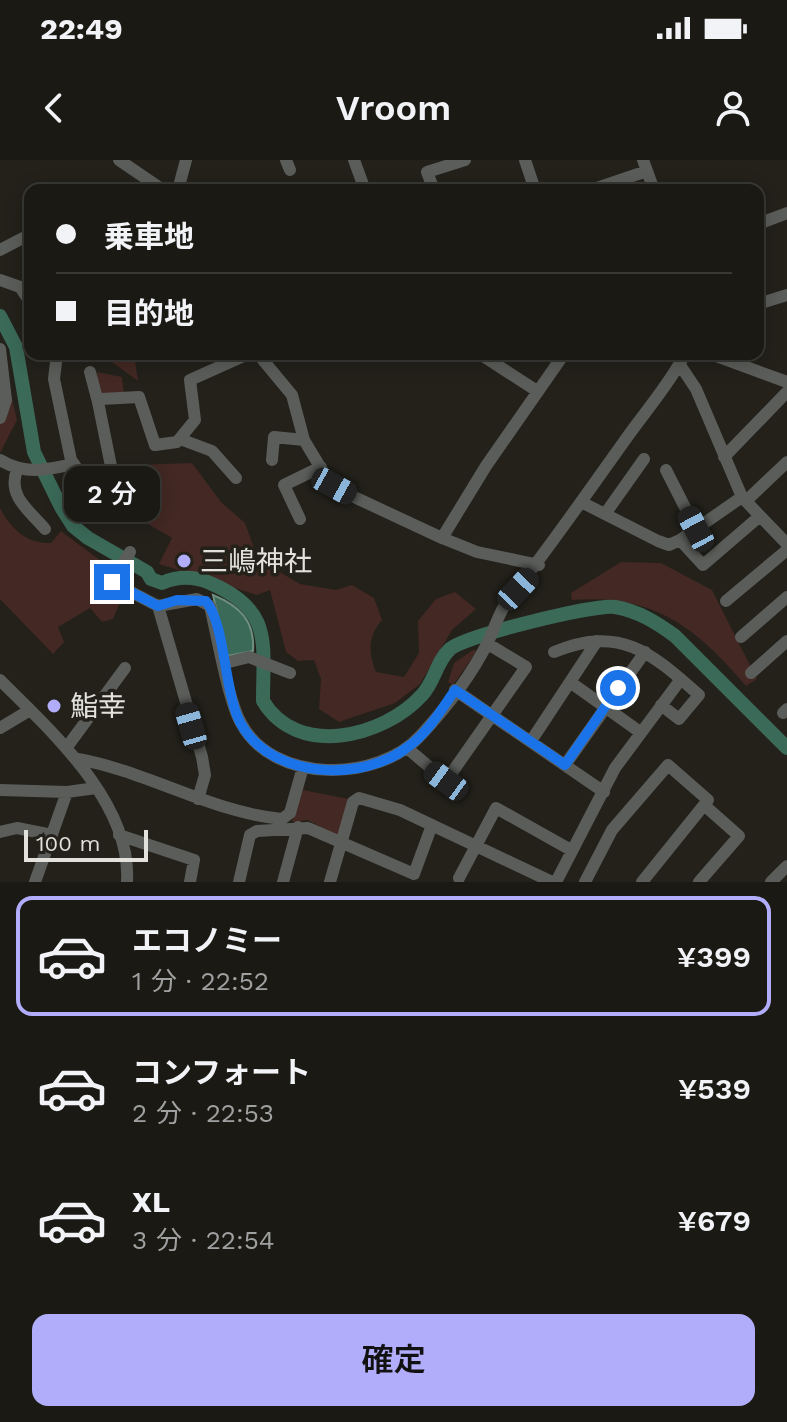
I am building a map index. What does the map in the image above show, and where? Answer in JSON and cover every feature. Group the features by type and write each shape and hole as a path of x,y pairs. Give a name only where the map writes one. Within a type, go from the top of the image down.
{"street":[{"path":"119,160 154,184"},
{"path":"180,184 186,160"},
{"path":"354,160 363,184"},
{"path":"432,184 427,172 465,160"},
{"path":"525,160 533,184"},
{"path":"604,184 645,166"},
{"path":"764,222 787,213"},
{"path":"0,250 23,238"},
{"path":"0,280 24,285"},
{"path":"764,302 787,295"},
{"path":"0,349 6,400 0,418"},
{"path":"56,360 54,379 74,464 93,492 113,476 90,372"},
{"path":"180,439 195,420 190,380 242,360"},
{"path":"262,360 292,395 304,440 334,486 477,552 539,565"},
{"path":"489,360 537,391"},
{"path":"442,538 560,360"},
{"path":"130,552 112,582 158,606 177,600 206,601 240,723 256,742 276,757 303,767 355,768 407,748 455,690 489,641 506,601 539,565 681,360"},
{"path":"682,360 745,499 786,543 726,601"},
{"path":"729,360 787,382"},
{"path":"759,360 762,371"},
{"path":"724,457 787,392"},
{"path":"98,402 139,397 155,445 180,439 212,451 236,478"},
{"path":"272,460 274,437 304,440"},
{"path":"605,514 644,459"},
{"path":"0,460 17,470 35,471 74,464"},
{"path":"583,503 669,545 745,499 787,462"},
{"path":"300,519 284,485 321,467"},
{"path":"17,470 12,483 15,493 45,529"},
{"path":"666,470 696,529"},
{"path":"680,540 703,565 760,516"},
{"path":"741,637 787,597"},
{"path":"158,606 202,757 205,775 198,799"},
{"path":"407,748 419,762 446,781 526,667 489,641"},
{"path":"531,741 597,641"},
{"path":"554,652 597,641 629,643 699,695 679,719 661,705"},
{"path":"751,673 787,641"},
{"path":"565,765 645,652"},
{"path":"225,663 249,657 290,673"},
{"path":"67,747 125,668"},
{"path":"332,882 353,802 359,798 376,801 432,825 554,882 640,732 681,679"},
{"path":"0,680 78,759 119,835 127,882"},
{"path":"570,682 640,732"},
{"path":"455,690 604,792"},
{"path":"0,728 30,710"},
{"path":"78,759 115,766 198,799 256,816 282,819 290,813 303,767"},
{"path":"585,882 612,830 668,765 708,800 642,882"},
{"path":"0,790 67,792 96,788"},
{"path":"35,882 67,792"},
{"path":"699,882 739,836 704,805"},
{"path":"459,878 496,808 571,850"},
{"path":"239,882 250,835 257,831 298,827 414,874 432,825"},
{"path":"283,882 298,827"},
{"path":"0,832 17,828 52,835"},
{"path":"119,835 194,860 190,882"},
{"path":"771,882 787,866"}],"shaded area":[{"path":"109,360 135,360 138,381"},
{"path":"97,372 122,377 124,395 99,396"},
{"path":"12,398 17,420 0,453 0,423"},
{"path":"192,463 221,502 245,523 258,559 300,584 336,590 352,585 374,598 382,620 371,644 376,672 404,677 419,653 418,621 436,599 455,592 476,609 452,630 420,684 395,703 339,722 319,709 321,679 314,660 298,661 286,652 270,590 257,595 159,564 172,538 148,524 127,501 135,465"},
{"path":"0,508 15,529 27,538 51,543 61,531 101,561 100,577 122,597 113,619 102,622 90,608 58,627 64,642 53,654 0,599"},
{"path":"621,562 661,563 712,590 757,679 746,686 709,646 670,618 649,609 626,602 572,600 571,593"},
{"path":"213,595 231,604 244,616 251,631 253,651 227,656"},
{"path":"473,650 477,651 453,685 448,682 454,663"},
{"path":"303,790 349,799 337,836 308,820 292,822"}],"waterway":[{"path":"0,316 16,347 34,452 73,526 147,572 151,579 162,583 180,578 198,579 230,593 245,605 260,630 263,645 263,701 278,719 297,730 341,736 364,731 405,710 422,695 445,654 460,643 558,616 615,607 646,618 675,636 787,748"}],"place":[{"name":"三嶋神社","path":"184,561"},
{"name":"鮨幸","path":"54,706"}],"route":[{"path":"112,582 158,606 177,600 206,601 210,606 240,723 256,742 276,757 303,767 330,770 355,768 407,748 420,737 455,690 565,765 618,688"}]}
